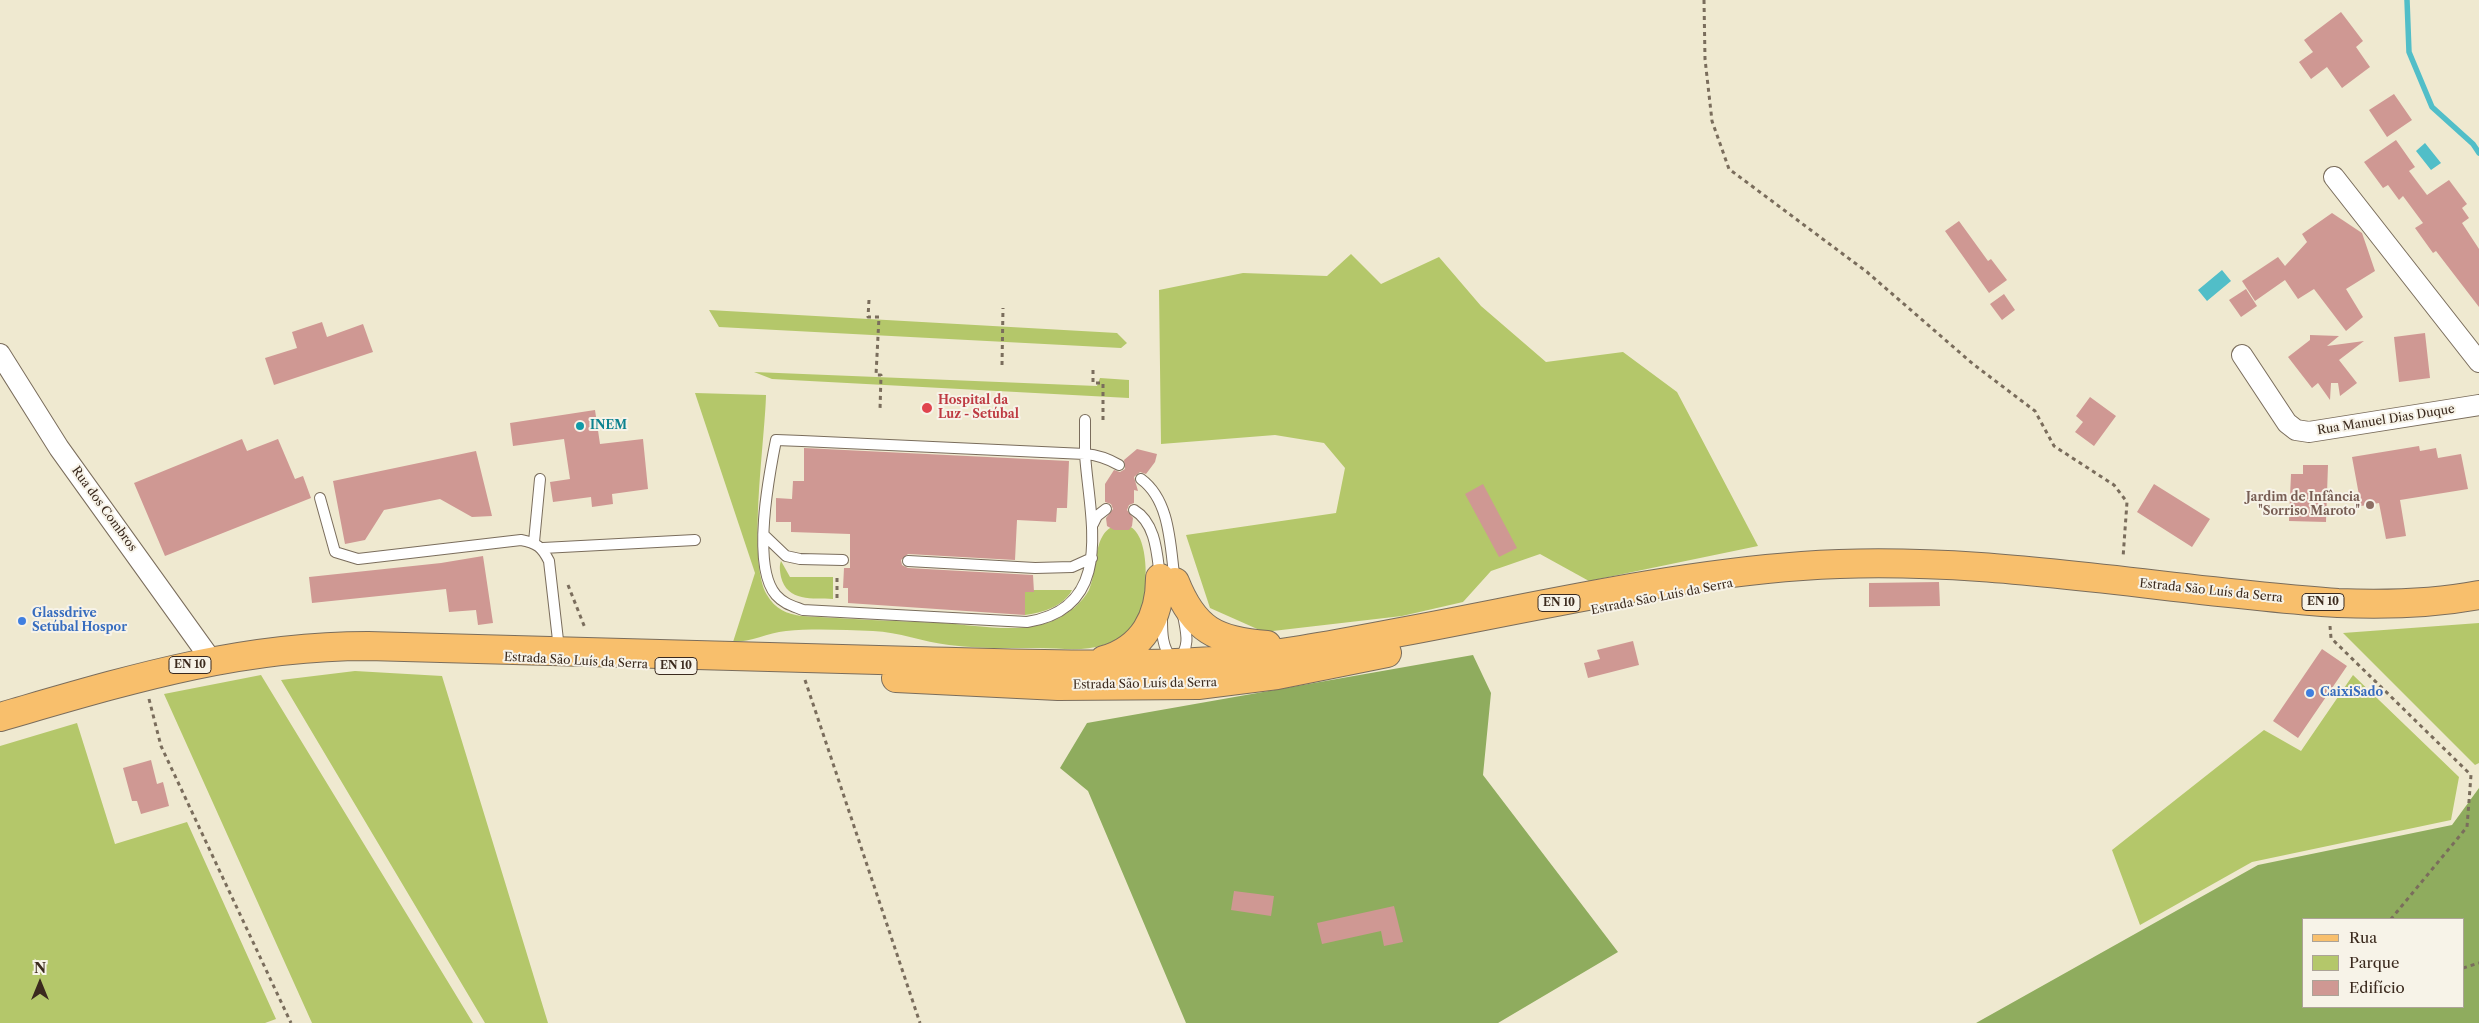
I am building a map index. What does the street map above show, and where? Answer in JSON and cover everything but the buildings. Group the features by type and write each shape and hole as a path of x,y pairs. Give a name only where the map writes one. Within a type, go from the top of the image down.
{"main road":[{"name":"Estrada São Luís da Serra","path":"368,646 618,664 803,672 1003,684 1170,671 1336,644 1721,574 1829,564 1943,566 2119,581 2329,603 2391,606 2441,602 2479,595"},
{"name":"Estrada São Luís da Serra","path":"0,716 143,676 212,661 280,650 368,646 1092,663 1170,671 1236,681 1320,667 1737,581 1797,572 1862,566 1943,566"},
{"path":"1168,580 1201,626 1220,637 1279,646 1336,644"},
{"path":"1092,663 1126,652 1139,641 1154,620 1159,600 1168,580"}],"street":[{"path":"2334,177 2479,362"},
{"name":"Rua Manuel Dias Duque","path":"2242,355 2287,423 2296,430 2309,432 2479,405"},
{"name":"Rua dos Combros","path":"2,363 59,448 212,661"}],"lane":[{"path":"1085,420 1085,454 1093,524 1092,558 1082,590 1064,609 1040,620 1027,622 803,610 788,605 776,595 768,580 765,566 764,535 770,474 776,440 1085,454 1105,457 1119,465"},
{"path":"540,479 538,545 549,564 560,652"},
{"path":"1141,479 1154,490 1161,504 1168,580 1163,641 1168,654 1170,671"},
{"path":"320,498 335,552 358,559 521,540 538,545 694,540"},
{"path":"1093,524 1106,509"},
{"path":"1134,510 1141,514 1150,529 1187,641 1185,652 1170,671"},
{"path":"764,535 786,556 800,559 840,560"},
{"path":"908,561 1035,568 1072,567 1092,558"}],"path":[{"path":"1704,0 1705,59 1712,121 1729,170 1867,272 1973,364 2035,411 2054,446 2114,485 2127,502 2119,581"},
{"path":"869,300 868,317 879,317 876,375 881,375 880,410"},
{"path":"1002,365 1003,308"},
{"path":"1093,370 1093,383 1103,383 1103,420"},
{"path":"836,612 840,560"},
{"path":"549,564 562,572 585,629"},
{"path":"2329,603 2331,638 2472,774 2467,827 2392,918"},
{"path":"803,672 920,1023"},
{"path":"143,676 161,746 291,1023"},
{"path":"2464,968 2479,963"}],"green space":[{"path":"1351,254 1381,284 1439,257 1481,306 1546,362 1623,352 1677,392 1758,546 1589,581 1540,554 1491,571 1463,602 1402,616 1264,632 1210,608 1186,535 1336,513 1345,468 1324,443 1275,435 1161,444 1159,290 1243,273 1327,276"},
{"path":"709,310 1117,333 1127,343 1121,348 719,327"},
{"path":"754,372 1097,386 1100,378 1129,380 1129,398 772,379"},
{"path":"695,393 766,395 759,499 758,556 761,578 767,595 782,610 801,616 942,623 999,628 1042,625 1065,615 1083,599 1092,581 1101,540 1106,532 1113,527 1123,525 1132,528 1139,536 1143,548 1146,578 1140,614 1130,630 1115,640 1103,645 1080,649 971,647 939,644 883,632 830,630 786,631 747,641 733,642 755,573"},
{"path":"781,561 790,577 833,577 833,599 802,597 789,591 781,577"},
{"path":"1034,590 1072,590 1064,600 1052,608 1025,615 1025,592"},
{"path":"2479,623 2479,763 2475,765 2343,633"},
{"path":"1473,655 1491,693 1483,775 1618,952 1498,1023 1186,1023 1088,791 1060,768 1087,723"},
{"path":"355,671 442,676 548,1023 485,1023 281,680"},
{"path":"261,675 473,1023 312,1023 164,694"},
{"path":"2353,675 2459,777 2451,820 2252,862 2140,925 2112,850 2264,730 2301,751"},
{"path":"77,723 115,844 187,822 276,1019 265,1023 0,1023 0,746"},
{"path":"2479,788 2479,1023 1976,1023 2258,865 2452,825"}],"water":[{"path":"2425,143 2441,163 2431,170 2416,151"},
{"path":"2222,270 2231,281 2207,301 2198,290"}],"waterway":[{"path":"2407,0 2409,52 2432,107 2473,144 2479,153"}],"place":[{"name":"Hospital da Luz - Setúbal","path":"927,408"},
{"name":"INEM","path":"580,426"},
{"name":"Jardim de Infância \"Sorriso Maroto\"","path":"2370,505"},
{"name":"Glassdrive Setúbal Hospor","path":"22,621"},
{"name":"CaixiSado","path":"2310,693"}]}
